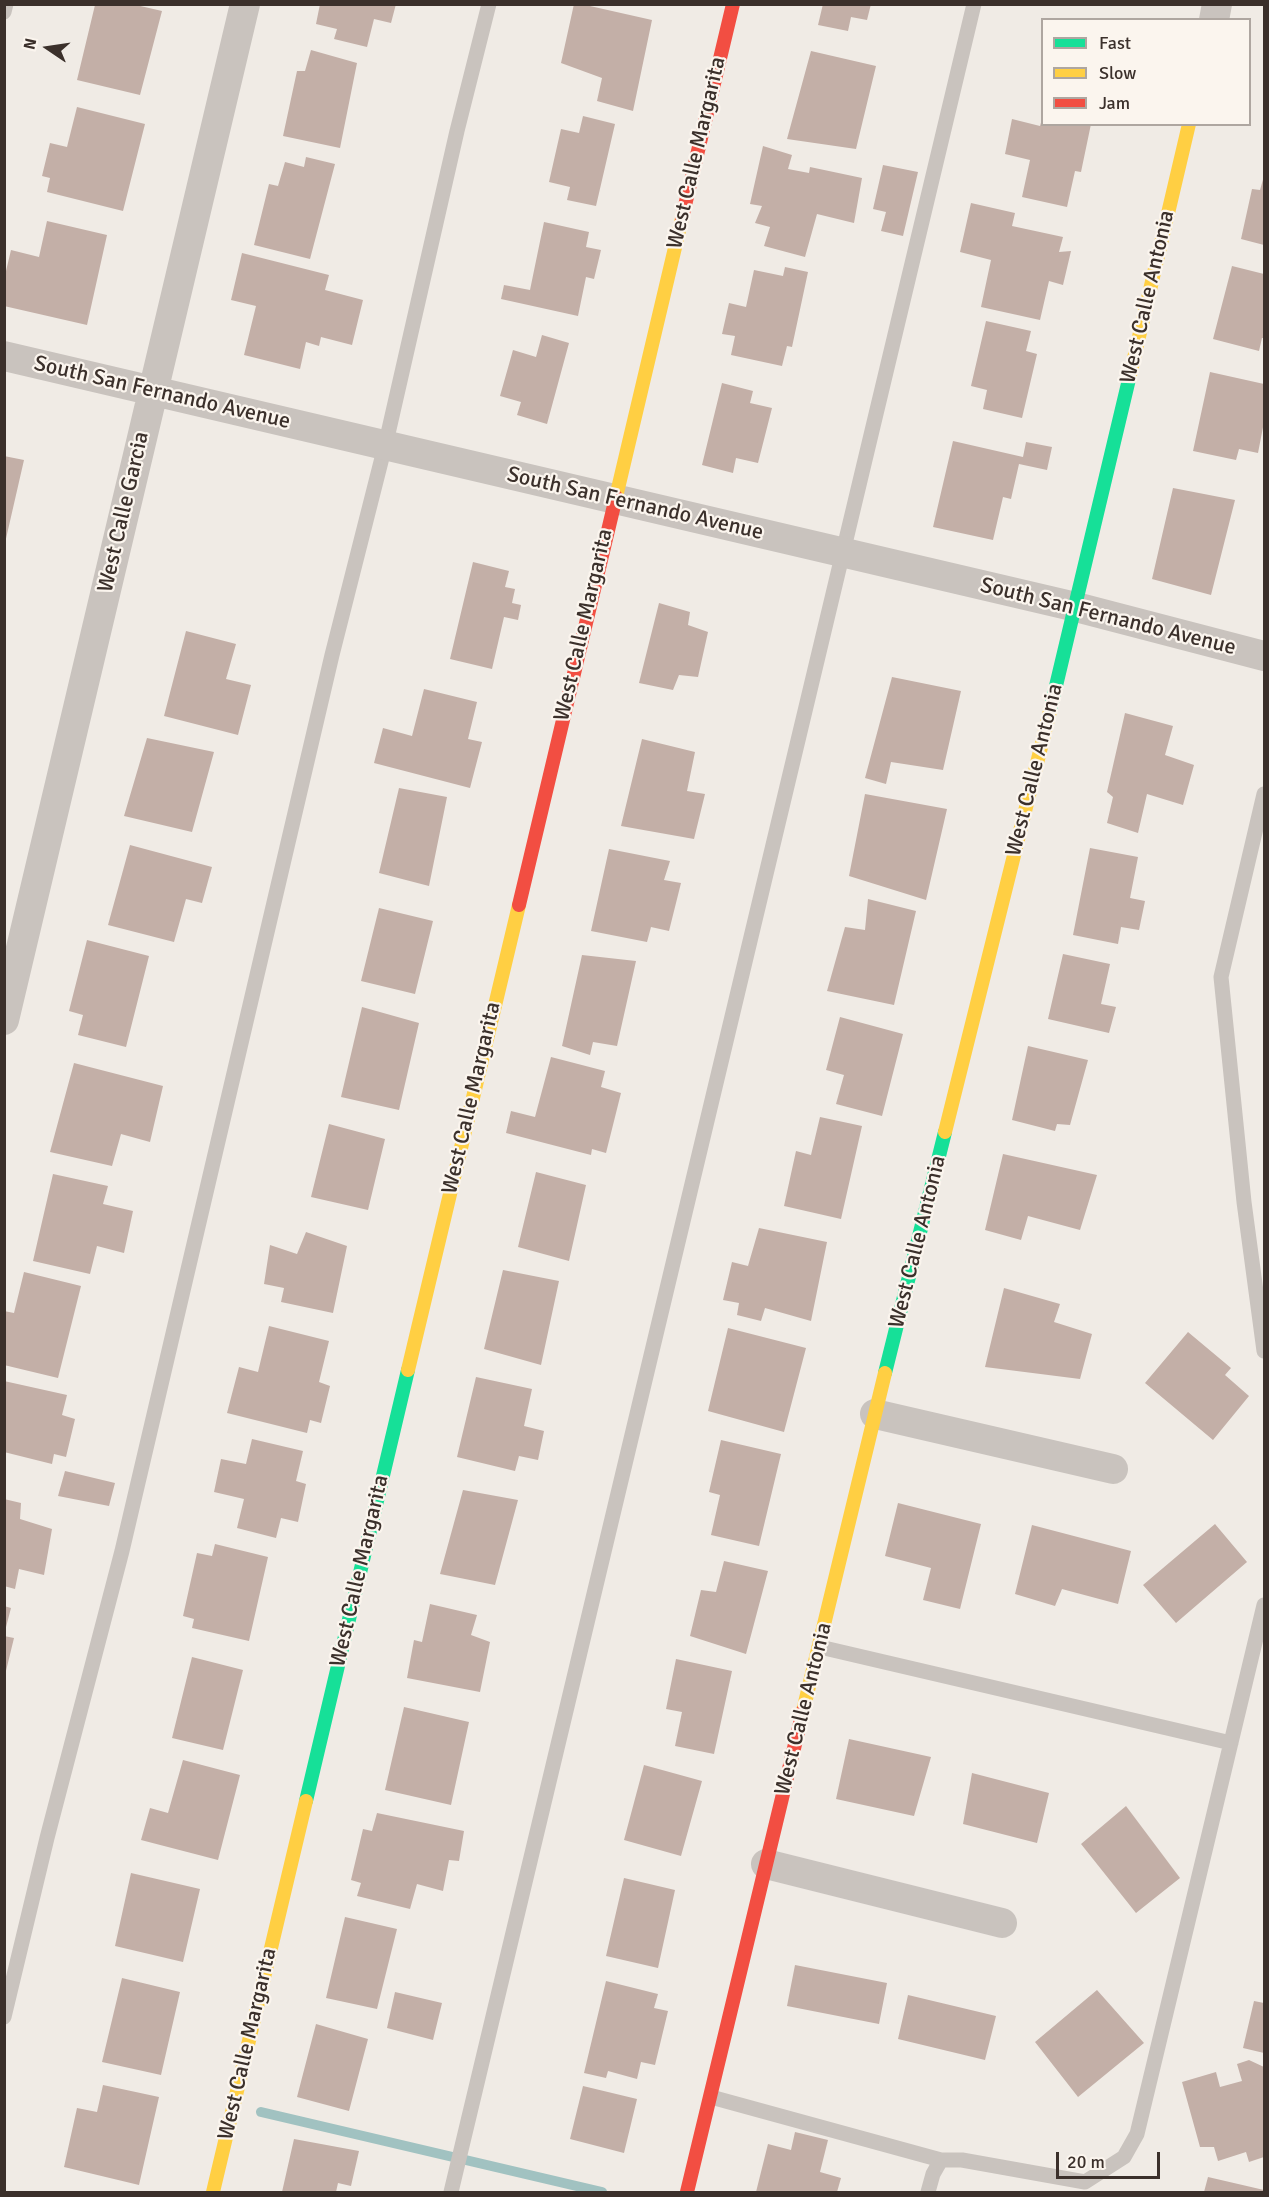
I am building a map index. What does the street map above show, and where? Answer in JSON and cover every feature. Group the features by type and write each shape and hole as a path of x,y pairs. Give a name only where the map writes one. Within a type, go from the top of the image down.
{"street":[{"name":"West Calle Garcia","path":"4,1020 245,4"},
{"name":"West Calle Margarita","path":"213,2193 733,4"},
{"name":"West Calle Antonia","path":"687,2193 875,1414 1076,608 1189,126"},
{"name":"South San Fernando Avenue","path":"4,356 1076,608 1264,656"},
{"path":"875,1414 1113,1469"},
{"path":"766,1864 1002,1923"}],"lane":[{"path":"4,12 6,4"},
{"path":"4,2017 47,1838 122,1551 332,655 385,445 457,131 489,4"},
{"path":"451,2193 974,4"},
{"path":"1264,794 1221,976 1244,1202 1264,1351"},
{"path":"711,2097 940,2160 962,2160 1085,2182 1124,2157 1137,2134 1264,1605"},
{"path":"820,1647 1231,1743"},
{"path":"928,2193 940,2160"}],"building":[{"path":"320,4 396,4 391,23 374,19 367,47 334,39 337,29 316,24"},
{"path":"574,4 652,20 633,111 597,101 602,78 561,63"},
{"path":"823,4 871,4 867,20 851,17 848,31 818,25"},
{"path":"95,5 136,5 162,11 140,95 77,80"},
{"path":"311,50 357,63 340,148 283,136 297,71 305,71"},
{"path":"811,51 876,66 856,149 787,139"},
{"path":"77,107 145,124 123,211 47,192 50,178 42,176 50,143 67,147"},
{"path":"583,116 615,124 596,206 567,200 570,187 549,182 561,129 579,133"},
{"path":"1012,119 1040,126 1041,122 1041,126 1091,126 1081,172 1075,171 1067,207 1022,197 1030,160 1005,154"},
{"path":"763,146 792,155 788,169 809,173 810,167 862,178 854,223 817,214 805,257 764,246 770,227 755,223 762,206 750,204"},
{"path":"306,157 335,164 310,259 254,245 269,184 278,186 285,162 304,167"},
{"path":"883,165 918,172 903,236 881,231 886,212 873,209"},
{"path":"1264,176 1264,245 1241,239 1252,189 1260,190"},
{"path":"971,203 1015,213 1012,226 1063,237 1059,252 1071,251 1063,285 1049,281 1040,320 981,307 991,260 960,252"},
{"path":"47,221 107,235 87,325 4,306 4,271 6,271 11,250 39,257"},
{"path":"544,222 589,232 586,247 601,250 594,279 586,277 578,316 501,299 504,285 530,290"},
{"path":"242,253 329,275 325,290 363,300 352,345 321,337 319,346 306,342 300,369 244,355 256,306 231,300"},
{"path":"1232,266 1264,274 1264,338 1262,338 1259,351 1213,339"},
{"path":"785,267 808,272 792,347 787,346 782,366 731,355 735,336 722,334 729,303 746,307 754,270 783,276"},
{"path":"986,321 1031,331 1026,351 1037,354 1022,418 983,409 987,390 971,386"},
{"path":"542,335 569,343 547,424 517,415 521,402 500,396 513,350 536,357"},
{"path":"1210,372 1264,384 1264,422 1258,453 1239,449 1236,460 1193,451"},
{"path":"722,383 753,391 750,403 772,408 758,463 736,458 733,473 702,465"},
{"path":"953,441 1023,457 1026,442 1052,447 1047,470 1019,464 1011,499 1003,497 993,540 933,527"},
{"path":"4,456 24,460 5,543 4,543"},
{"path":"1173,488 1235,500 1211,595 1152,579"},
{"path":"473,562 509,571 505,587 515,589 512,603 521,605 518,620 504,617 492,669 450,659"},
{"path":"659,603 690,612 688,625 708,632 698,677 679,675 673,690 639,683"},
{"path":"186,631 236,644 226,679 251,685 238,735 164,716"},
{"path":"892,677 961,691 943,770 891,762 886,784 865,778"},
{"path":"424,689 477,702 468,739 482,742 470,788 374,763 383,728 412,736"},
{"path":"1125,713 1173,726 1165,755 1194,765 1183,805 1147,794 1138,833 1107,823 1113,797 1107,792"},
{"path":"147,738 214,752 192,832 124,816"},
{"path":"642,739 695,752 687,791 705,794 694,839 621,826"},
{"path":"399,788 447,797 429,886 379,873"},
{"path":"865,794 947,809 926,900 849,876"},
{"path":"130,845 212,867 202,903 186,899 174,942 108,925"},
{"path":"1090,848 1138,857 1130,898 1145,901 1139,930 1121,927 1118,944 1073,935"},
{"path":"609,849 670,861 664,880 681,883 669,931 651,927 647,942 591,931"},
{"path":"868,899 916,911 894,1005 827,991 845,927 865,930"},
{"path":"379,908 433,921 415,994 361,981"},
{"path":"87,940 149,956 126,1047 78,1035 83,1015 69,1011"},
{"path":"1063,954 1110,964 1101,1004 1116,1007 1109,1033 1048,1019"},
{"path":"582,955 636,961 617,1046 593,1042 590,1055 562,1046"},
{"path":"362,1007 419,1023 399,1110 341,1097"},
{"path":"840,1017 903,1034 882,1116 836,1104 844,1075 826,1070"},
{"path":"1028,1046 1088,1060 1070,1125 1057,1124 1055,1131 1012,1120"},
{"path":"551,1057 605,1071 601,1087 621,1093 606,1153 592,1149 591,1155 506,1133 511,1111 535,1117"},
{"path":"74,1063 163,1086 150,1142 121,1134 112,1166 50,1152"},
{"path":"820,1117 862,1126 841,1219 784,1206 796,1151 811,1155"},
{"path":"329,1124 385,1139 368,1210 311,1197"},
{"path":"1003,1154 1097,1175 1080,1230 1028,1216 1021,1240 985,1230"},
{"path":"536,1172 586,1185 569,1261 518,1247"},
{"path":"53,1174 108,1186 103,1204 133,1211 124,1253 97,1246 90,1274 33,1261"},
{"path":"759,1228 827,1242 811,1321 765,1308 761,1321 737,1315 739,1303 723,1300 732,1262 748,1266"},
{"path":"306,1232 347,1246 333,1313 281,1302 284,1288 264,1284 270,1245 297,1254"},
{"path":"503,1270 559,1281 541,1365 484,1349"},
{"path":"24,1272 81,1286 58,1378 4,1365 4,1311 14,1313"},
{"path":"1004,1288 1060,1304 1054,1322 1092,1334 1080,1379 985,1367"},
{"path":"269,1326 329,1341 319,1382 330,1386 321,1423 310,1420 307,1433 227,1413 239,1367 258,1372"},
{"path":"728,1328 806,1348 784,1432 708,1411"},
{"path":"1188,1332 1231,1368 1225,1375 1249,1396 1213,1440 1145,1383"},
{"path":"476,1377 532,1389 524,1426 544,1431 538,1460 519,1456 515,1471 457,1457"},
{"path":"4,1381 67,1395 62,1415 75,1419 66,1457 54,1454 52,1464 4,1452"},
{"path":"252,1439 303,1451 296,1481 306,1484 298,1522 281,1518 276,1538 237,1528 244,1499 214,1492 221,1459 246,1464"},
{"path":"721,1440 781,1454 759,1546 711,1535 720,1495 709,1492"},
{"path":"65,1471 115,1483 109,1506 58,1496"},
{"path":"463,1490 518,1500 495,1585 440,1574"},
{"path":"4,1499 21,1503 20,1519 52,1529 44,1575 19,1569 15,1589 4,1586"},
{"path":"898,1503 981,1524 960,1609 923,1600 931,1568 885,1556"},
{"path":"1215,1524 1247,1562 1176,1623 1143,1585"},
{"path":"1032,1525 1131,1551 1118,1604 1062,1589 1055,1606 1015,1594"},
{"path":"215,1544 268,1557 249,1641 192,1628 194,1619 183,1616 197,1553 212,1556"},
{"path":"724,1561 768,1571 746,1654 690,1636 701,1590 716,1592"},
{"path":"430,1604 477,1615 471,1635 490,1642 480,1692 407,1678 414,1640 422,1642"},
{"path":"4,1606 11,1608 5,1631 4,1631"},
{"path":"4,1636 14,1638 5,1675 4,1675"},
{"path":"192,1657 243,1670 223,1750 172,1738"},
{"path":"676,1659 732,1671 714,1754 675,1746 682,1712 666,1709"},
{"path":"404,1707 469,1722 451,1805 385,1790"},
{"path":"849,1739 931,1757 914,1816 836,1799"},
{"path":"183,1760 240,1775 218,1860 141,1840 150,1808 168,1813"},
{"path":"644,1765 702,1781 681,1856 624,1840"},
{"path":"972,1773 1049,1793 1037,1843 963,1824"},
{"path":"1126,1806 1180,1878 1136,1913 1081,1844"},
{"path":"377,1813 464,1831 459,1861 449,1860 443,1891 417,1884 410,1909 357,1896 361,1883 351,1880 363,1829 372,1831"},
{"path":"131,1873 200,1889 183,1962 115,1946"},
{"path":"624,1878 675,1890 658,1968 606,1956"},
{"path":"345,1917 397,1929 377,2009 326,1998"},
{"path":"795,1965 887,1983 879,2024 787,2006"},
{"path":"122,1978 180,1992 161,2075 102,2062"},
{"path":"606,1981 658,1994 654,2008 668,2011 655,2065 641,2062 637,2079 608,2071 606,2078 584,2073"},
{"path":"1097,1990 1144,2043 1078,2097 1035,2042"},
{"path":"395,1992 442,2003 433,2040 387,2028"},
{"path":"908,1995 996,2016 985,2060 898,2039"},
{"path":"1254,2001 1264,2003 1264,2053 1243,2048"},
{"path":"316,2024 368,2039 349,2111 297,2097"},
{"path":"1249,2060 1264,2067 1264,2157 1249,2162 1246,2152 1218,2161 1214,2147 1200,2147 1182,2082 1216,2072 1220,2087 1242,2081 1237,2064"},
{"path":"103,2085 159,2097 139,2185 64,2167 77,2108 97,2112"},
{"path":"583,2086 637,2099 624,2153 570,2139"},
{"path":"795,2132 828,2140 820,2172 841,2178 837,2192 756,2192 768,2144 791,2150"},
{"path":"294,2139 359,2151 351,2186 338,2183 336,2192 282,2192"},
{"path":"1208,2177 1264,2190 1264,2192 1204,2192"}],"waterway":[{"path":"261,2112 602,2192"}],"traffic: fast":[{"path":"1050,711 1130,375"},
{"path":"885,1373 945,1132"},
{"path":"306,1801 408,1370"}],"traffic: slow":[{"path":"1130,375 1189,126"},
{"path":"616,497 682,218"},
{"path":"945,1132 1050,711"},
{"path":"408,1370 519,905"},
{"path":"803,1711 885,1373"},
{"path":"213,2192 306,1801"}],"traffic: jam":[{"path":"682,218 733,4"},
{"path":"519,905 616,497"},
{"path":"687,2192 803,1711"}]}
